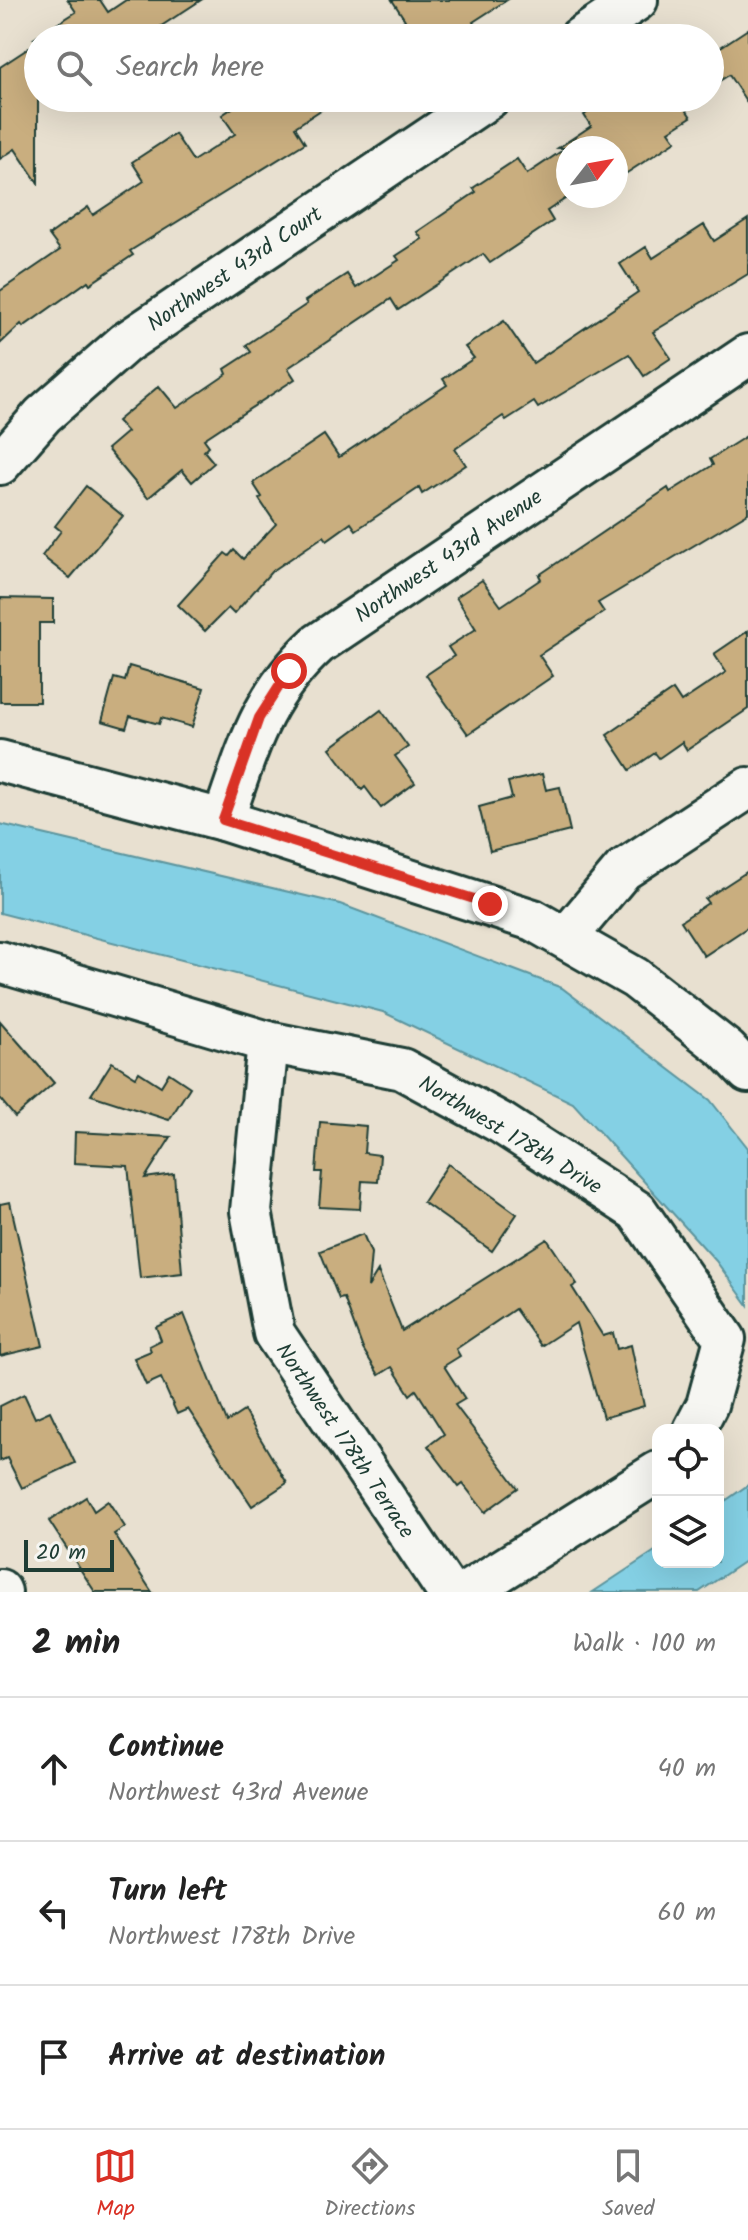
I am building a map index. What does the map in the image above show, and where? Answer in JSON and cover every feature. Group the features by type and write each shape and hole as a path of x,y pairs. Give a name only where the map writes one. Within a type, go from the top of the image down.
{"street":[{"path":"601,24 637,0"},
{"name":"Northwest 43rd Court","path":"0,464 43,415 125,343 468,112"},
{"name":"Northwest 43rd Avenue","path":"223,820 259,718 289,671 318,644 748,355"},
{"path":"0,761 223,820 533,920 635,978 727,1050 748,1072"},
{"path":"566,938 623,870 748,788"},
{"name":"Northwest 178th Drive","path":"0,962 268,1042 402,1069 501,1123 637,1211 725,1339 707,1405 697,1424"},
{"name":"Northwest 178th Terrace","path":"268,1042 251,1211 274,1333 448,1592"},
{"path":"467,1592 652,1476"}],"water":[{"path":"0,824 340,904 562,988 710,1100 748,1148 748,1305 716,1261 573,1103 383,1012 0,913"},
{"path":"748,1485 748,1559 699,1592 593,1592 652,1553 652,1568 724,1568 724,1502"}],"building":[{"path":"68,0 100,0 108,12 126,0 201,0 164,24 57,24 76,12"},
{"path":"392,0 507,0 474,24 399,24 405,20"},
{"path":"748,29 748,104 729,75 724,78 724,45"},
{"path":"24,51 24,112 38,112 38,183 15,149 0,159 0,67"},
{"path":"226,112 318,112 295,127 305,143 130,251 133,255 90,284 88,281 23,327 21,324 0,344 0,291 60,250 49,235 88,207 93,215 144,181 132,162 175,134 193,161 235,134 222,115"},
{"path":"588,112 688,112 691,117 669,131 676,141 628,172 628,136 576,136 591,126 584,115"},
{"path":"556,155 556,205 547,211 553,221 490,263 483,254 398,310 391,299 288,368 295,379 204,439 209,446 204,451 214,463 192,482 182,470 148,498 107,449 127,432 117,421 159,386 177,408 227,374 225,369 251,352 246,345 307,304 305,301 347,274 356,288 399,260 396,256 422,239 417,232 476,192 473,188 517,159 527,174"},
{"path":"748,219 748,274 653,332 671,358 644,376 629,354 538,408 534,402 506,420 503,416 455,449 466,465 422,494 419,488 356,530 351,523 327,540 324,536 271,572 234,614 228,608 205,631 178,605 225,553 229,556 234,550 243,559 276,524 259,499 262,497 253,483 324,435 339,457 447,385 443,379 474,358 465,347 504,321 533,363 638,292 620,264 646,247 653,258 704,225 714,241"},
{"path":"748,435 748,513 598,603 604,612 539,655 553,676 468,734 426,675 454,656 448,647 476,629 456,597 482,580 501,606 541,579 539,575 668,488 670,492 713,465 710,459"},
{"path":"86,486 123,516 70,578 42,556 61,531 55,526"},
{"path":"0,598 53,599 53,623 39,623 39,702 0,702"},
{"path":"748,631 748,709 687,750 682,742 659,758 655,753 630,770 607,735 673,690 681,702 726,672 714,654"},
{"path":"129,666 204,688 192,727 161,718 159,724 130,716 126,728 102,721 114,678 125,681"},
{"path":"381,710 408,747 395,756 415,783 381,808 365,787 362,790 330,748"},
{"path":"542,774 546,790 560,787 570,831 490,851 479,807 512,798 508,782"},
{"path":"748,871 748,927 704,956 681,921 708,903 705,899"},
{"path":"0,1021 54,1083 15,1117 0,1099"},
{"path":"112,1062 136,1077 139,1072 161,1086 169,1073 190,1087 169,1120 91,1095"},
{"path":"320,1122 366,1126 364,1153 380,1155 378,1182 362,1181 360,1209 319,1207 322,1172 316,1172"},
{"path":"75,1132 171,1137 145,1178 174,1174 182,1273 140,1278 128,1166 74,1163"},
{"path":"448,1164 517,1214 492,1251 423,1202"},
{"path":"10,1202 43,1346 0,1356 0,1204"},
{"path":"363,1234 371,1253 368,1287 378,1271 402,1331 547,1239 577,1284 572,1287 603,1336 613,1333 617,1349 631,1345 644,1406 603,1418 576,1323 541,1346 515,1309 456,1349 460,1356 444,1366 465,1399 455,1405 518,1488 485,1512 463,1484 459,1487 428,1446 444,1434 416,1390 410,1395 392,1367 379,1375 363,1349 344,1298 339,1299 320,1251"},
{"path":"184,1314 227,1422 244,1411 287,1483 252,1506 188,1409 177,1414 161,1378 146,1385 134,1358 151,1351 149,1346 161,1340 156,1327"},
{"path":"24,1394 35,1418 50,1411 75,1463 22,1488 7,1458 0,1461 0,1406"},
{"path":"86,1497 94,1511 108,1501 125,1527 114,1534 152,1592 95,1592 49,1521"}],"route":[{"path":"289,671 259,718 223,820 490,904"}]}
